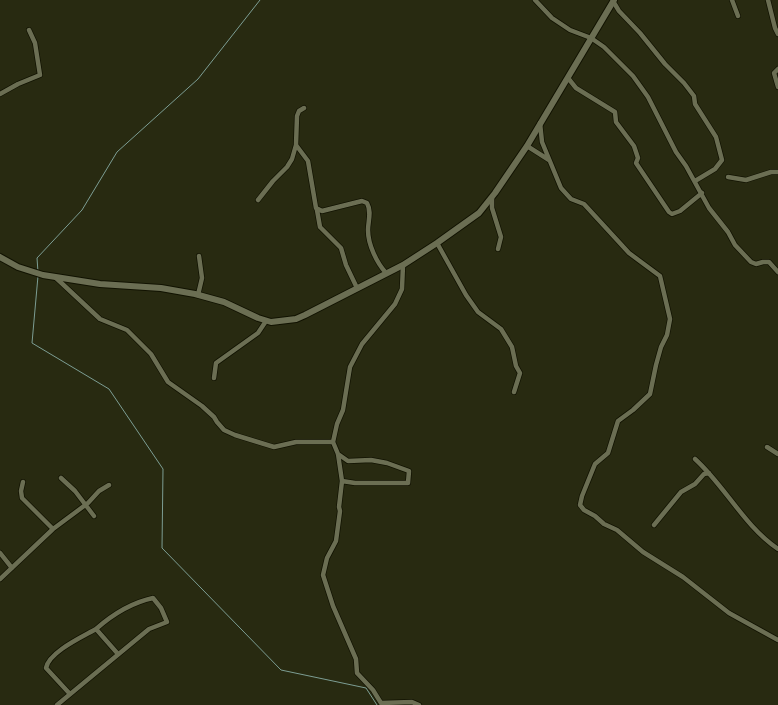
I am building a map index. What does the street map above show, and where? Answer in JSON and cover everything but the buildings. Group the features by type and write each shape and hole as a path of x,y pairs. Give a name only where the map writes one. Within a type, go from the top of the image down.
{"street":[{"path":"535,0 552,18 580,36 591,38 608,51 639,83 676,152 695,181 714,216 728,232 738,249 753,264 768,262 778,272"},
{"path":"732,0 738,16"},
{"path":"768,0 776,20 778,34"},
{"path":"0,257 28,271 54,276 100,284 160,288 198,295 224,302 266,321 278,322 296,318 403,265 479,213 527,146 614,1"},
{"path":"614,1 619,11 694,96 696,104 716,137 722,160 715,169 695,181"},
{"path":"0,94 40,75 35,44 29,30"},
{"path":"778,69 774,72 778,87"},
{"path":"568,78 576,88 615,112 616,122 634,146 638,158 636,163 669,212 672,214 680,211 702,193"},
{"path":"258,200 273,181 287,168 292,159 296,144 297,116 299,111 304,108"},
{"path":"540,122 542,142 556,179 567,195 584,204 629,253 660,276 670,319 667,335 661,346 650,394 618,421 608,453 595,464 580,505 604,524 617,530 642,552 683,577 729,613 777,638"},
{"path":"296,144 308,161 320,227 341,248 346,266 358,288"},
{"path":"527,146 541,153 551,162"},
{"path":"728,177 746,180 771,172 778,172"},
{"path":"492,197 492,208 502,237 498,249"},
{"path":"317,209 322,211 362,201 367,203 370,208 370,221 367,229 369,240 381,268 386,273"},
{"path":"437,243 466,295 478,312 501,329 512,347 516,366 520,373 514,392"},
{"path":"198,295 202,278 199,256"},
{"path":"403,265 402,289 396,304 362,344 350,367 343,410 337,424 334,442 338,454 342,481 336,541 326,558 322,575 356,659 357,673 373,690 381,703 412,702 419,705"},
{"path":"54,276 100,319 127,330 151,354 168,382 202,406 224,430 274,448 296,442 334,442"},
{"path":"214,378 216,363 258,333 266,321"},
{"path":"767,447 778,454"},
{"path":"338,454 348,461 371,460 387,463 409,471 408,483 355,483 342,481"},
{"path":"696,459 753,526 778,549"},
{"path":"654,525 682,492 695,484 704,474 709,473"},
{"path":"61,478 75,491 94,516"},
{"path":"23,482 22,498 53,529"},
{"path":"0,579 53,529 109,485"},
{"path":"0,553 12,568"},
{"path":"57,705 149,629 167,622 161,608 153,598 135,602 110,617 63,648 47,662 46,668 70,694"},
{"path":"96,628 118,654"}],"waterway":[{"path":"38,272 37,258 82,210 117,152 198,79 260,0"},
{"path":"38,276 32,343 109,389 163,469 162,548 281,670 366,688 377,705"}]}
